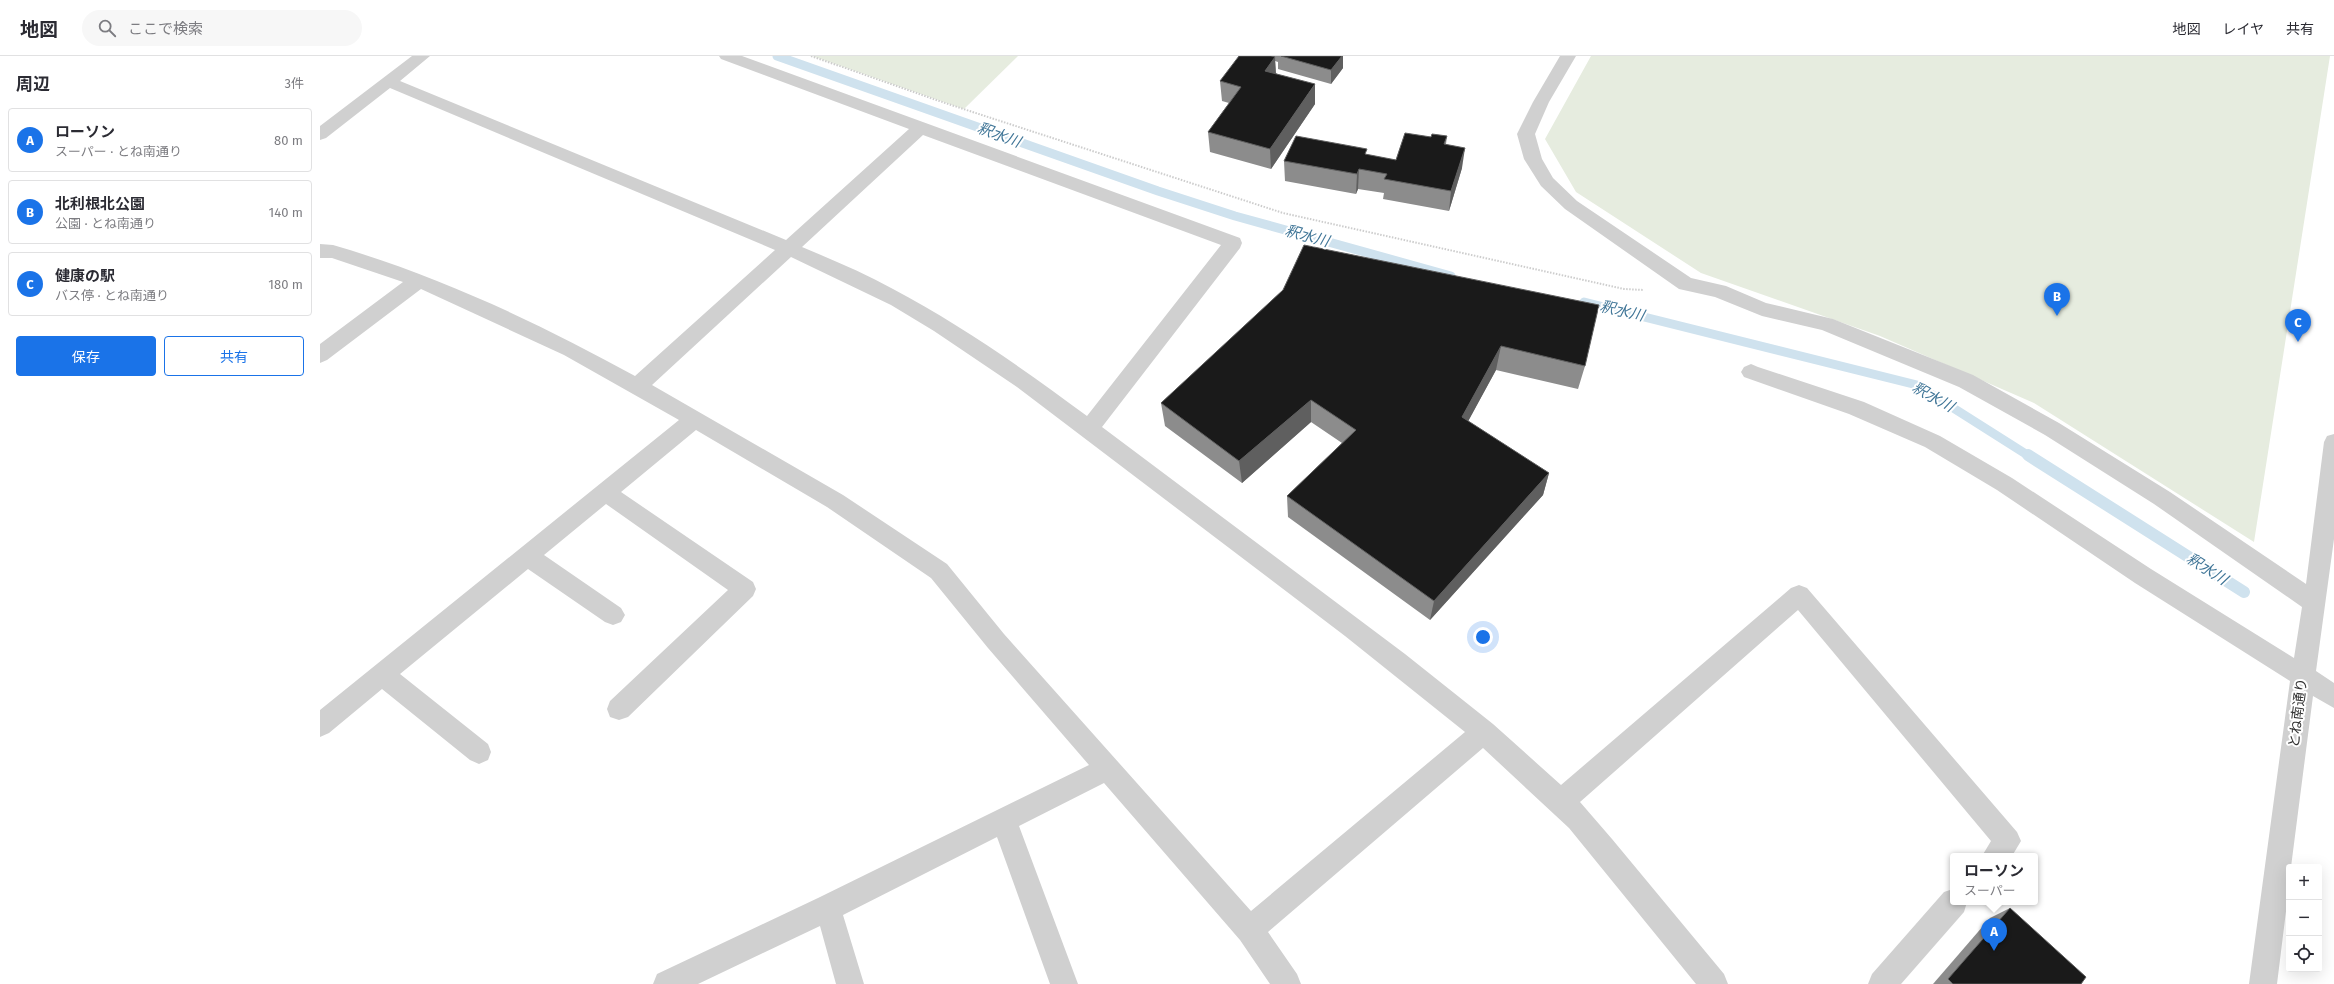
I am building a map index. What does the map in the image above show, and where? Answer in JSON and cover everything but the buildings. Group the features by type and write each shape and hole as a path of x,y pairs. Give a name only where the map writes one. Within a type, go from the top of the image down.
{"street":[{"path":"320,134 422,56"},
{"path":"727,56 919,129 1233,244 1089,428"},
{"path":"1568,56 1541,102 1526,134 1533,159 1547,182 1571,205 1686,284 1719,291 1762,309 1826,324 1966,381 2052,429 2162,498 2323,592"},
{"path":"389,82 790,249 902,302 994,360 1089,428 1225,533 1392,656 1484,732 1561,802 1590,833 1714,984"},
{"path":"637,387 790,249 919,129"},
{"path":"320,250 340,254 419,280 571,350 695,419 835,501 939,571 996,641 1250,930 1287,984"},
{"path":"320,355 419,280"},
{"path":"1751,372 1831,398 1889,421 1956,454 2053,514 2125,564 2334,697"},
{"path":"320,724 695,419"},
{"name":"とね南通り","path":"2264,984 2303,676 2323,592 2334,442"},
{"path":"605,492 745,589 619,709"},
{"path":"527,556 613,615"},
{"path":"1561,802 1799,596 2008,841 1998,853"},
{"path":"381,674 479,752"},
{"path":"1250,930 1484,732"},
{"path":"667,984 828,908 1108,768"},
{"path":"1004,821 1064,984"},
{"path":"1882,984 1951,905"},
{"path":"828,908 850,984"}],"path":[{"path":"811,56 945,103 1284,213 1624,290 1654,290 1686,284"}],"shaded area":[{"path":"812,56 1018,56 964,109"},
{"path":"1591,56 2330,56 2254,542 2034,403 1880,336 1701,273 1576,192 1545,139"}],"waterway":[{"name":"釈水川","path":"777,56 1158,191 1235,216 1451,276"},
{"name":"釈水川","path":"1584,302 1917,385 2029,456"},
{"name":"釈水川","path":"2028,455 2244,592"}],"place":[{"name":"北利根北公園","path":"2057,316"},
{"name":"健康の駅","path":"2298,342"},
{"name":"ローソン","path":"1994,951"}]}
